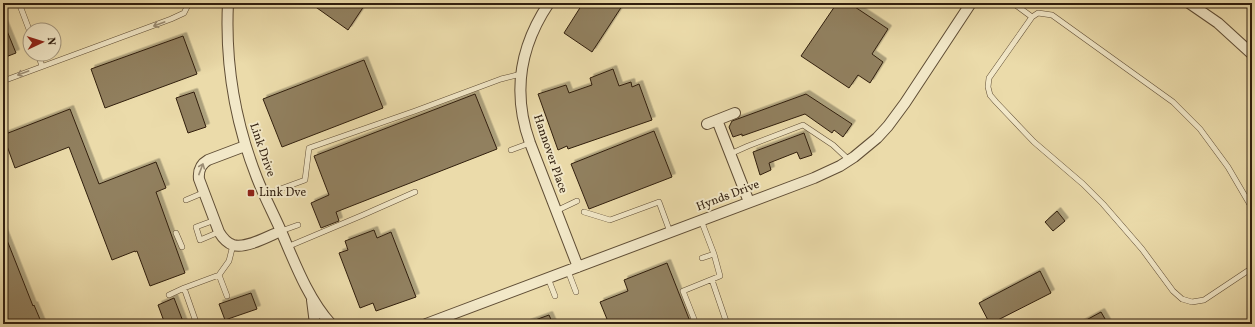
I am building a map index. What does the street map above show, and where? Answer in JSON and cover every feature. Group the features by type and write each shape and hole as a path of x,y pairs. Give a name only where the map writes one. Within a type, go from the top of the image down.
{"street":[{"name":"Link Drive","path":"228,3 227,36 231,81 237,116 245,146 264,195 287,247 311,296 331,324"},
{"name":"Hannover Place","path":"549,3 532,33 525,53 521,74 522,111 526,133 578,267"},
{"name":"Hynds Drive","path":"426,324 821,175 849,160 866,148 888,126 972,3"},
{"path":"1190,3 1218,23 1252,54"},
{"path":"707,124 735,113"},
{"path":"717,120 749,202"},
{"path":"245,146 214,157 204,162 201,166 199,175 219,232 225,240 233,245 238,245 254,242 281,231"},
{"name":"Link Drive","path":"311,296 315,324"}],"lane":[{"path":"19,3 26,22"},
{"path":"3,81 171,19 184,13 189,3"},
{"path":"1013,3 1032,17"},
{"path":"1252,208 1228,167 1200,129 1173,102 1052,15 1038,13 1032,17 989,78 988,87 990,95 996,102 1034,142 1083,184 1103,204 1142,249 1173,291 1182,299 1192,302 1204,300 1252,268"},
{"path":"41,62 42,66"},
{"path":"264,195 305,180 309,148 415,111 501,78 521,74"},
{"path":"730,154 803,125 833,145 849,160"},
{"path":"511,150 530,143"},
{"path":"186,200 204,192"},
{"path":"287,247 415,192"},
{"path":"556,211 578,201"},
{"path":"584,212 610,220 659,202 670,232"},
{"path":"215,220 196,227 200,240 219,232"},
{"path":"696,324 683,291 720,276 714,254 701,220"},
{"path":"281,231 298,224"},
{"path":"176,233 182,247"},
{"path":"169,295 219,275 228,261 233,245"},
{"path":"702,258 714,254"},
{"path":"568,271 576,292"},
{"path":"219,275 227,296"},
{"path":"548,278 555,296"},
{"path":"712,280 727,324"},
{"path":"184,288 196,322"}],"building":[{"path":"310,3 366,3 348,30"},
{"path":"583,3 624,3 592,52 564,33"},
{"path":"837,3 849,3 888,29 872,54 883,62 870,83 858,75 849,88 801,56"},
{"path":"3,21 16,53 3,58"},
{"path":"183,36 197,74 105,108 91,69"},
{"path":"364,60 383,108 282,147 263,99"},
{"path":"613,69 619,86 631,82 632,87 639,84 652,120 568,149 567,146 558,150 538,94 566,85 569,93 592,85 590,78"},
{"path":"194,92 206,127 188,133 176,98"},
{"path":"475,94 497,149 336,212 339,221 321,228 311,203 329,195 314,156"},
{"path":"806,94 852,124 843,137 834,130 832,133 805,114 742,136 742,134 733,137 729,127 732,121"},
{"path":"70,109 99,184 156,162 166,188 156,192 185,273 150,286 137,251 112,260 69,147 15,168 3,135"},
{"path":"654,131 672,177 589,209 571,164"},
{"path":"804,133 812,155 800,159 797,152 769,163 771,170 760,175 753,152"},
{"path":"1057,211 1065,221 1053,231 1045,222"},
{"path":"3,230 33,306 34,305 42,324 3,324"},
{"path":"374,230 377,238 391,232 416,297 376,311 373,303 360,308 339,253 348,250 345,241"},
{"path":"667,263 691,324 609,324 600,302 628,291 624,280"},
{"path":"1040,271 1051,293 990,324 979,303"},
{"path":"251,293 257,309 225,320 219,304"},
{"path":"174,298 184,324 165,324 158,305"},
{"path":"1101,312 1108,324 1079,324"},
{"path":"549,315 553,324 527,324 527,323"}],"place":[{"name":"Link Dve","path":"251,193"}]}
